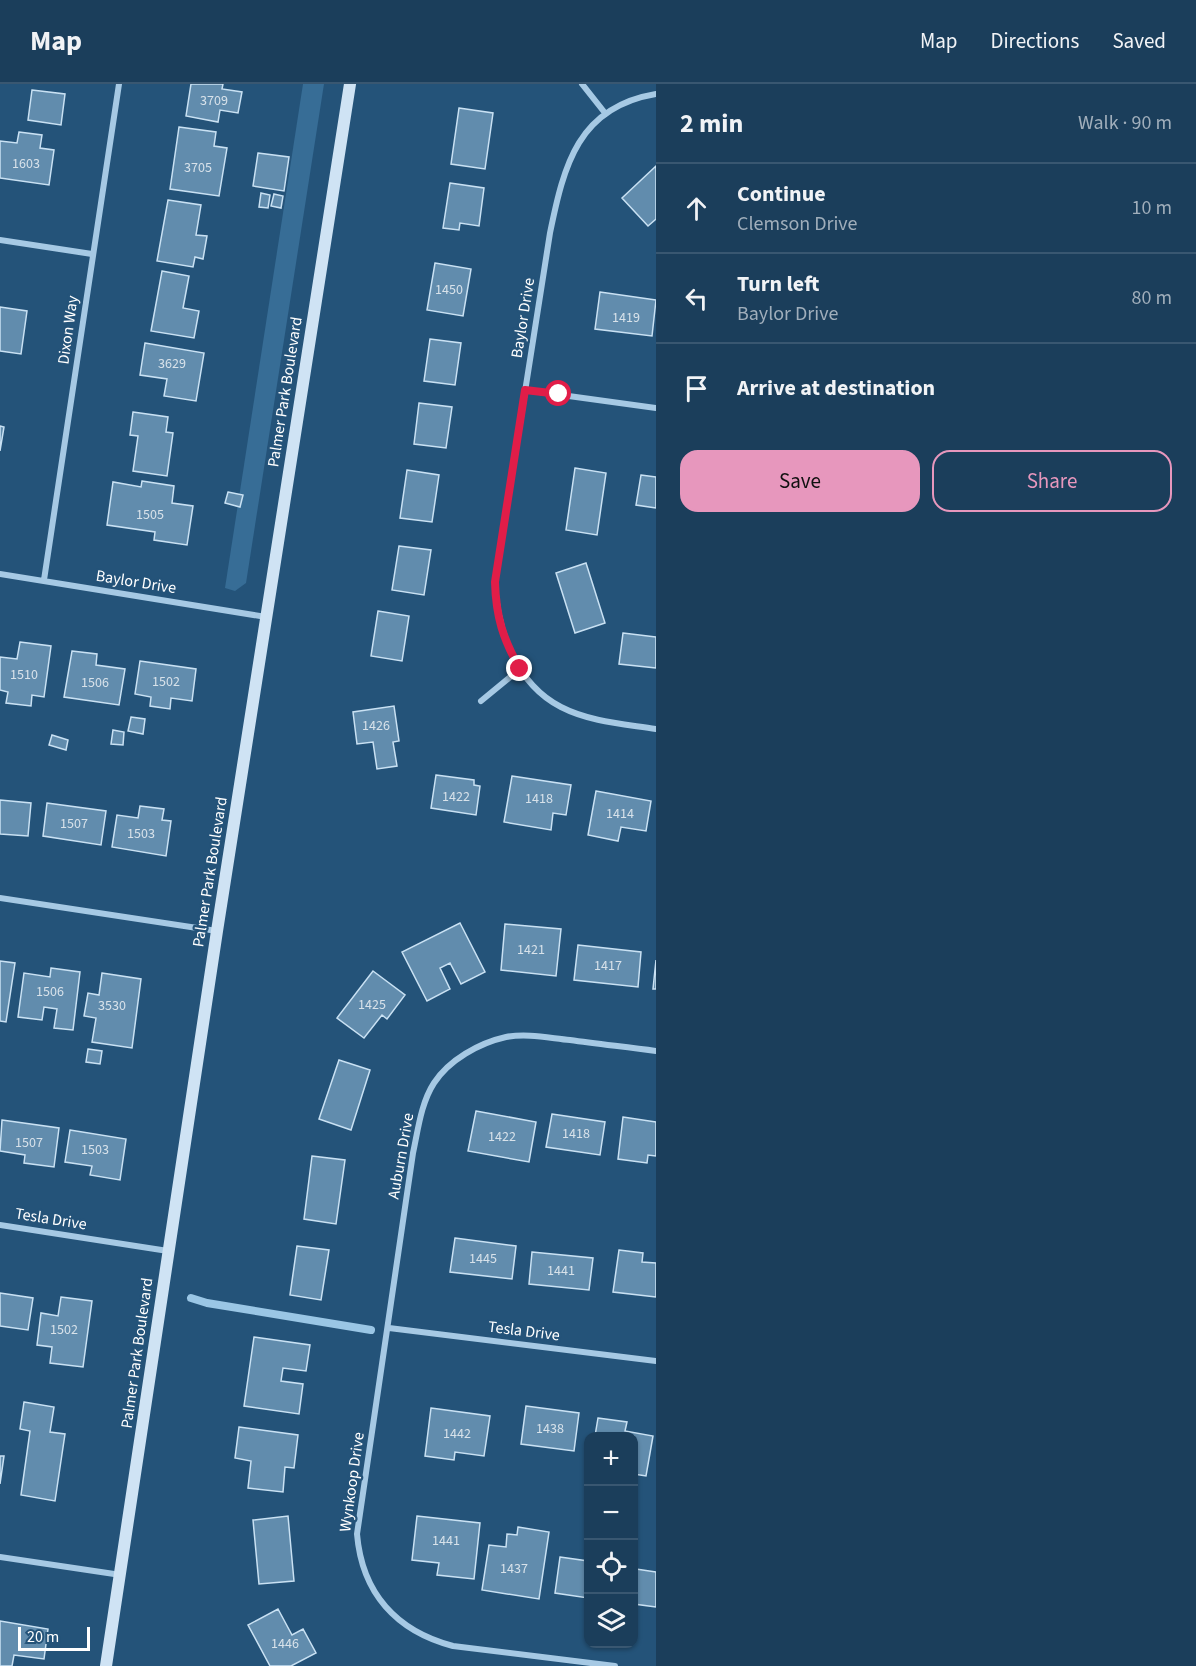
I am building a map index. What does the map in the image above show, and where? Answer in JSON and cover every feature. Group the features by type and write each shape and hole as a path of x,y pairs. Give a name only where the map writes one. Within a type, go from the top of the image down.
{"main road":[{"name":"Palmer Park Boulevard","path":"106,1666 217,931 350,84"}],"street":[{"name":"Dixon Way","path":"44,580 119,84"},
{"path":"582,84 605,113 621,103 656,94"},
{"name":"Baylor Drive","path":"605,113 580,140 567,165 557,196 495,582 496,608 502,633 520,669 546,698 562,708 609,722 656,729"},
{"path":"0,240 92,254"},
{"path":"525,390 656,408"},
{"name":"Baylor Drive","path":"0,574 267,617"},
{"path":"482,701 520,669"},
{"path":"0,898 217,931"},
{"name":"Auburn Drive","path":"389,1328 418,1129 424,1105 434,1083 451,1064 488,1043 507,1037 534,1036 656,1051"},
{"name":"Tesla Drive","path":"0,1225 169,1251"},
{"name":"Tesla Drive","path":"389,1328 656,1361"},
{"name":"Wynkoop Drive","path":"389,1328 357,1534 359,1553 366,1576 378,1598 410,1629 431,1640 453,1646 615,1666"},
{"path":"0,1557 121,1575"}],"shaded area":[{"path":"303,84 324,84 246,583 235,591 225,588"}],"building":[{"path":"191,84 223,84 222,89 242,92 238,113 220,110 218,122 186,116"},
{"path":"32,90 65,94 61,125 28,120"},
{"path":"459,108 493,113 485,169 451,164"},
{"path":"179,127 216,132 214,146 227,148 219,196 170,189"},
{"path":"19,132 42,135 40,148 54,150 49,185 0,178 0,141 17,143"},
{"path":"258,153 289,157 284,191 253,186"},
{"path":"656,166 656,219 648,226 622,198"},
{"path":"450,183 484,188 479,226 460,223 459,230 443,228"},
{"path":"261,193 270,195 268,208 259,207"},
{"path":"274,194 283,196 281,208 271,206"},
{"path":"168,200 201,205 196,235 207,236 203,259 195,257 193,267 157,261"},
{"path":"435,263 471,269 463,316 427,310"},
{"path":"162,271 189,276 183,308 199,311 194,338 151,331"},
{"path":"600,292 656,300 652,336 595,329"},
{"path":"0,307 27,311 21,354 0,351"},
{"path":"430,339 461,343 455,385 424,381"},
{"path":"145,343 204,353 196,401 164,396 167,379 140,375"},
{"path":"419,403 452,407 446,448 414,444"},
{"path":"133,412 168,417 166,432 173,433 167,476 133,471 138,436 130,435"},
{"path":"0,426 4,427 0,451"},
{"path":"575,468 606,473 597,535 566,530"},
{"path":"407,470 439,475 432,522 400,518"},
{"path":"641,475 656,477 656,508 636,505"},
{"path":"142,481 174,486 172,503 193,506 187,545 154,540 155,532 107,525 113,482 141,487"},
{"path":"228,492 243,495 240,507 225,503"},
{"path":"399,546 431,550 424,595 392,590"},
{"path":"586,563 605,623 575,633 556,573"},
{"path":"378,611 409,616 402,661 371,656"},
{"path":"623,633 656,637 656,668 619,664"},
{"path":"20,642 51,646 44,697 32,695 31,706 6,703 8,692 0,690 0,657 17,659"},
{"path":"72,651 97,654 96,665 125,669 119,705 64,697"},
{"path":"140,661 196,669 192,701 171,698 170,709 150,706 151,697 135,694"},
{"path":"394,706 399,741 393,742 397,766 377,769 373,742 357,744 353,712"},
{"path":"131,717 145,719 143,734 128,731"},
{"path":"113,730 124,732 123,745 111,744"},
{"path":"52,735 68,740 66,750 49,745"},
{"path":"436,775 474,780 474,785 480,786 476,815 431,808"},
{"path":"512,776 571,785 566,815 553,813 551,830 504,822"},
{"path":"596,791 651,801 646,831 621,827 618,841 588,835"},
{"path":"0,800 31,803 28,836 0,834"},
{"path":"47,803 106,811 101,845 43,836"},
{"path":"140,806 164,809 162,820 171,821 166,856 112,847 117,815 138,818"},
{"path":"460,923 485,972 461,984 450,963 440,968 450,989 427,1001 402,952"},
{"path":"505,924 561,929 556,976 501,970"},
{"path":"578,945 641,952 638,987 574,980"},
{"path":"656,960 656,989 653,989"},
{"path":"0,961 15,963 6,1022 0,1021"},
{"path":"51,968 80,972 73,1030 54,1028 57,1009 44,1007 42,1020 18,1017 24,973 50,977"},
{"path":"373,971 405,995 387,1019 382,1015 364,1038 337,1018"},
{"path":"102,973 141,979 132,1048 92,1042 96,1018 84,1016 88,993 99,995"},
{"path":"88,1049 102,1051 100,1064 86,1062"},
{"path":"339,1060 370,1070 351,1130 319,1119"},
{"path":"476,1111 536,1122 529,1162 468,1151"},
{"path":"552,1114 605,1122 600,1155 546,1147"},
{"path":"623,1117 656,1122 656,1156 648,1155 647,1163 618,1159"},
{"path":"2,1120 59,1128 54,1167 24,1163 25,1155 0,1151"},
{"path":"70,1130 126,1139 120,1180 90,1175 92,1166 65,1162"},
{"path":"312,1156 345,1160 336,1224 304,1219"},
{"path":"455,1238 516,1246 512,1279 450,1272"},
{"path":"297,1246 329,1250 321,1300 290,1295"},
{"path":"619,1250 643,1253 642,1262 656,1263 656,1297 613,1292"},
{"path":"532,1252 593,1258 589,1290 529,1284"},
{"path":"0,1293 33,1298 28,1330 0,1326"},
{"path":"61,1297 92,1301 83,1367 50,1363 52,1347 37,1345 41,1313 58,1316"},
{"path":"254,1337 310,1345 306,1371 283,1368 281,1381 303,1384 299,1414 244,1406"},
{"path":"24,1402 54,1407 50,1432 65,1434 55,1501 21,1495 30,1431 20,1429"},
{"path":"526,1406 579,1413 574,1451 521,1444"},
{"path":"431,1408 490,1416 484,1456 455,1452 454,1460 425,1456"},
{"path":"598,1418 627,1422 625,1431 631,1432 596,1432"},
{"path":"239,1427 298,1435 294,1468 285,1467 283,1492 248,1488 251,1461 235,1458"},
{"path":"638,1433 653,1436 646,1476 638,1475"},
{"path":"0,1456 4,1456 0,1484"},
{"path":"288,1516 294,1581 259,1584 253,1520"},
{"path":"417,1516 480,1523 474,1579 437,1575 439,1563 412,1560"},
{"path":"518,1527 549,1532 539,1599 482,1590 489,1545 506,1547 507,1534 517,1535"},
{"path":"560,1557 584,1560 584,1597 555,1593"},
{"path":"638,1569 656,1572 656,1607 638,1605"},
{"path":"278,1609 292,1635 303,1629 316,1653 291,1666 270,1666 248,1625"},
{"path":"0,1621 48,1629 44,1659 14,1655 12,1666 0,1666"}],"waterway":[{"path":"191,1298 207,1303 371,1330"}],"route":[{"path":"520,669 502,633 496,608 495,582 525,390 559,394"}]}
